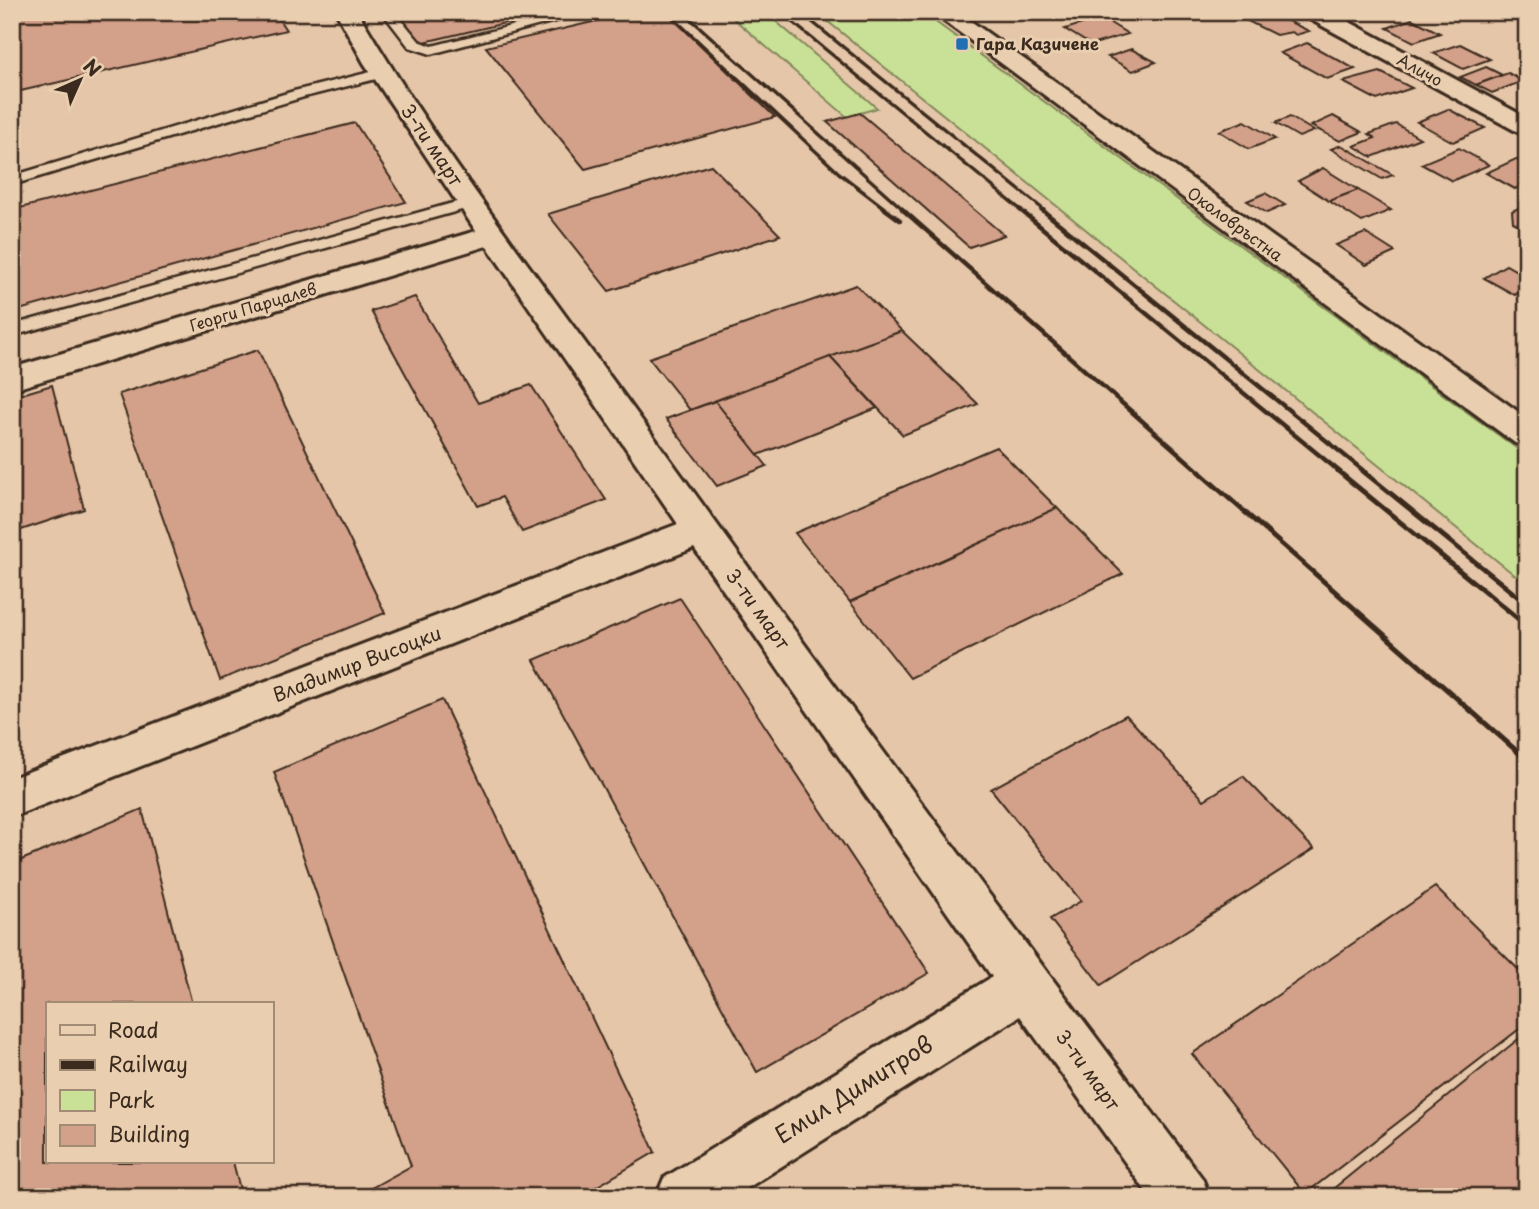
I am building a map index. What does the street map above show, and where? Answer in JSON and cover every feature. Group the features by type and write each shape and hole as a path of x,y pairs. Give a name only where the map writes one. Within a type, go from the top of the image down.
{"street":[{"name":"3-ти март","path":"346,12 383,73 471,202 701,530 1026,984 1183,1197"},
{"name":"Околовръстна","path":"943,12 1527,435"},
{"name":"Аличо","path":"1314,12 1527,129"},
{"name":"Георги Парцалев","path":"12,379 494,235"},
{"path":"1499,415 1527,395"},
{"name":"Владимир Висоцки","path":"12,798 701,530"},
{"name":"Емил Димитров","path":"683,1197 1026,984"}],"lane":[{"path":"388,12 414,44 431,50 583,12"},
{"path":"12,181 299,94 383,73"},
{"path":"12,331 471,202"}],"green space":[{"path":"726,12 765,12 877,108 847,117"},
{"path":"816,12 922,12 1527,456 1527,585"}],"building":[{"path":"12,12 274,12 286,30 12,93"},
{"path":"398,12 552,12 420,43"},
{"path":"635,12 666,12 775,117 585,169 486,47"},
{"path":"1248,12 1269,12 1309,31 1296,35 1292,32 1276,35 1237,16"},
{"path":"1102,18 1128,34 1091,45 1065,29"},
{"path":"1412,19 1440,33 1414,42 1387,28"},
{"path":"1307,43 1355,69 1327,79 1280,53"},
{"path":"1460,44 1490,59 1463,69 1433,53"},
{"path":"1131,49 1156,62 1133,71 1108,57"},
{"path":"1486,67 1502,75 1476,85 1460,77"},
{"path":"1380,72 1412,88 1377,100 1343,82"},
{"path":"1508,73 1523,81 1492,93 1476,85"},
{"path":"1448,109 1485,128 1453,142 1417,122"},
{"path":"860,113 1004,235 969,247 827,122"},
{"path":"1333,116 1362,132 1340,141 1311,126"},
{"path":"1290,117 1314,131 1299,137 1275,123"},
{"path":"1245,121 1275,139 1249,149 1219,131"},
{"path":"355,123 406,202 12,312 12,210"},
{"path":"1396,124 1420,138 1372,157 1354,146 1375,138 1369,134"},
{"path":"1341,145 1393,175 1382,179 1331,149"},
{"path":"1459,148 1489,165 1452,181 1421,164"},
{"path":"1516,159 1527,165 1527,183 1515,189 1486,173"},
{"path":"711,165 780,235 609,291 548,214"},
{"path":"1323,168 1358,190 1329,201 1298,181"},
{"path":"1358,190 1391,210 1362,222 1329,201"},
{"path":"1265,193 1285,205 1267,213 1247,201"},
{"path":"1527,204 1527,229 1513,222 1512,211"},
{"path":"1365,233 1395,252 1366,265 1336,245"},
{"path":"1527,262 1527,295 1521,291 1515,295 1484,278 1506,265 1515,270"},
{"path":"856,285 902,331 690,410 649,358"},
{"path":"415,297 478,403 531,385 606,500 522,532 502,497 478,506 371,311"},
{"path":"902,331 978,404 903,435 830,357"},
{"path":"258,350 385,613 220,680 119,394"},
{"path":"830,357 877,408 758,455 715,401"},
{"path":"52,385 84,509 12,533 12,397"},
{"path":"715,401 767,466 717,486 666,419"},
{"path":"996,447 1057,508 850,602 795,533"},
{"path":"1057,508 1123,574 910,678 850,602"},
{"path":"680,598 929,973 757,1072 534,660"},
{"path":"442,700 655,1152 579,1197 355,1197 411,1166 274,772"},
{"path":"1126,715 1204,800 1243,776 1314,849 1101,985 1050,919 1081,901 991,789"},
{"path":"142,809 191,1002 46,1002 46,1164 234,1164 242,1197 12,1197 12,864"},
{"path":"1435,887 1527,978 1527,1023 1305,1194 1192,1054"},
{"path":"1527,1032 1527,1197 1323,1197"}],"railway":[{"path":"667,12 839,173 887,210"},
{"path":"683,12 904,210"},
{"path":"780,12 1021,210"},
{"path":"800,12 1044,210"},
{"path":"885,209 900,220"},
{"path":"902,209 1200,472"},
{"path":"1019,209 1340,472"},
{"path":"1041,209 1365,472"},
{"path":"1198,471 1527,760"},
{"path":"1338,471 1527,626"},
{"path":"1363,471 1527,604"}],"place":[{"name":"Гара Казичене","path":"962,44"}]}
